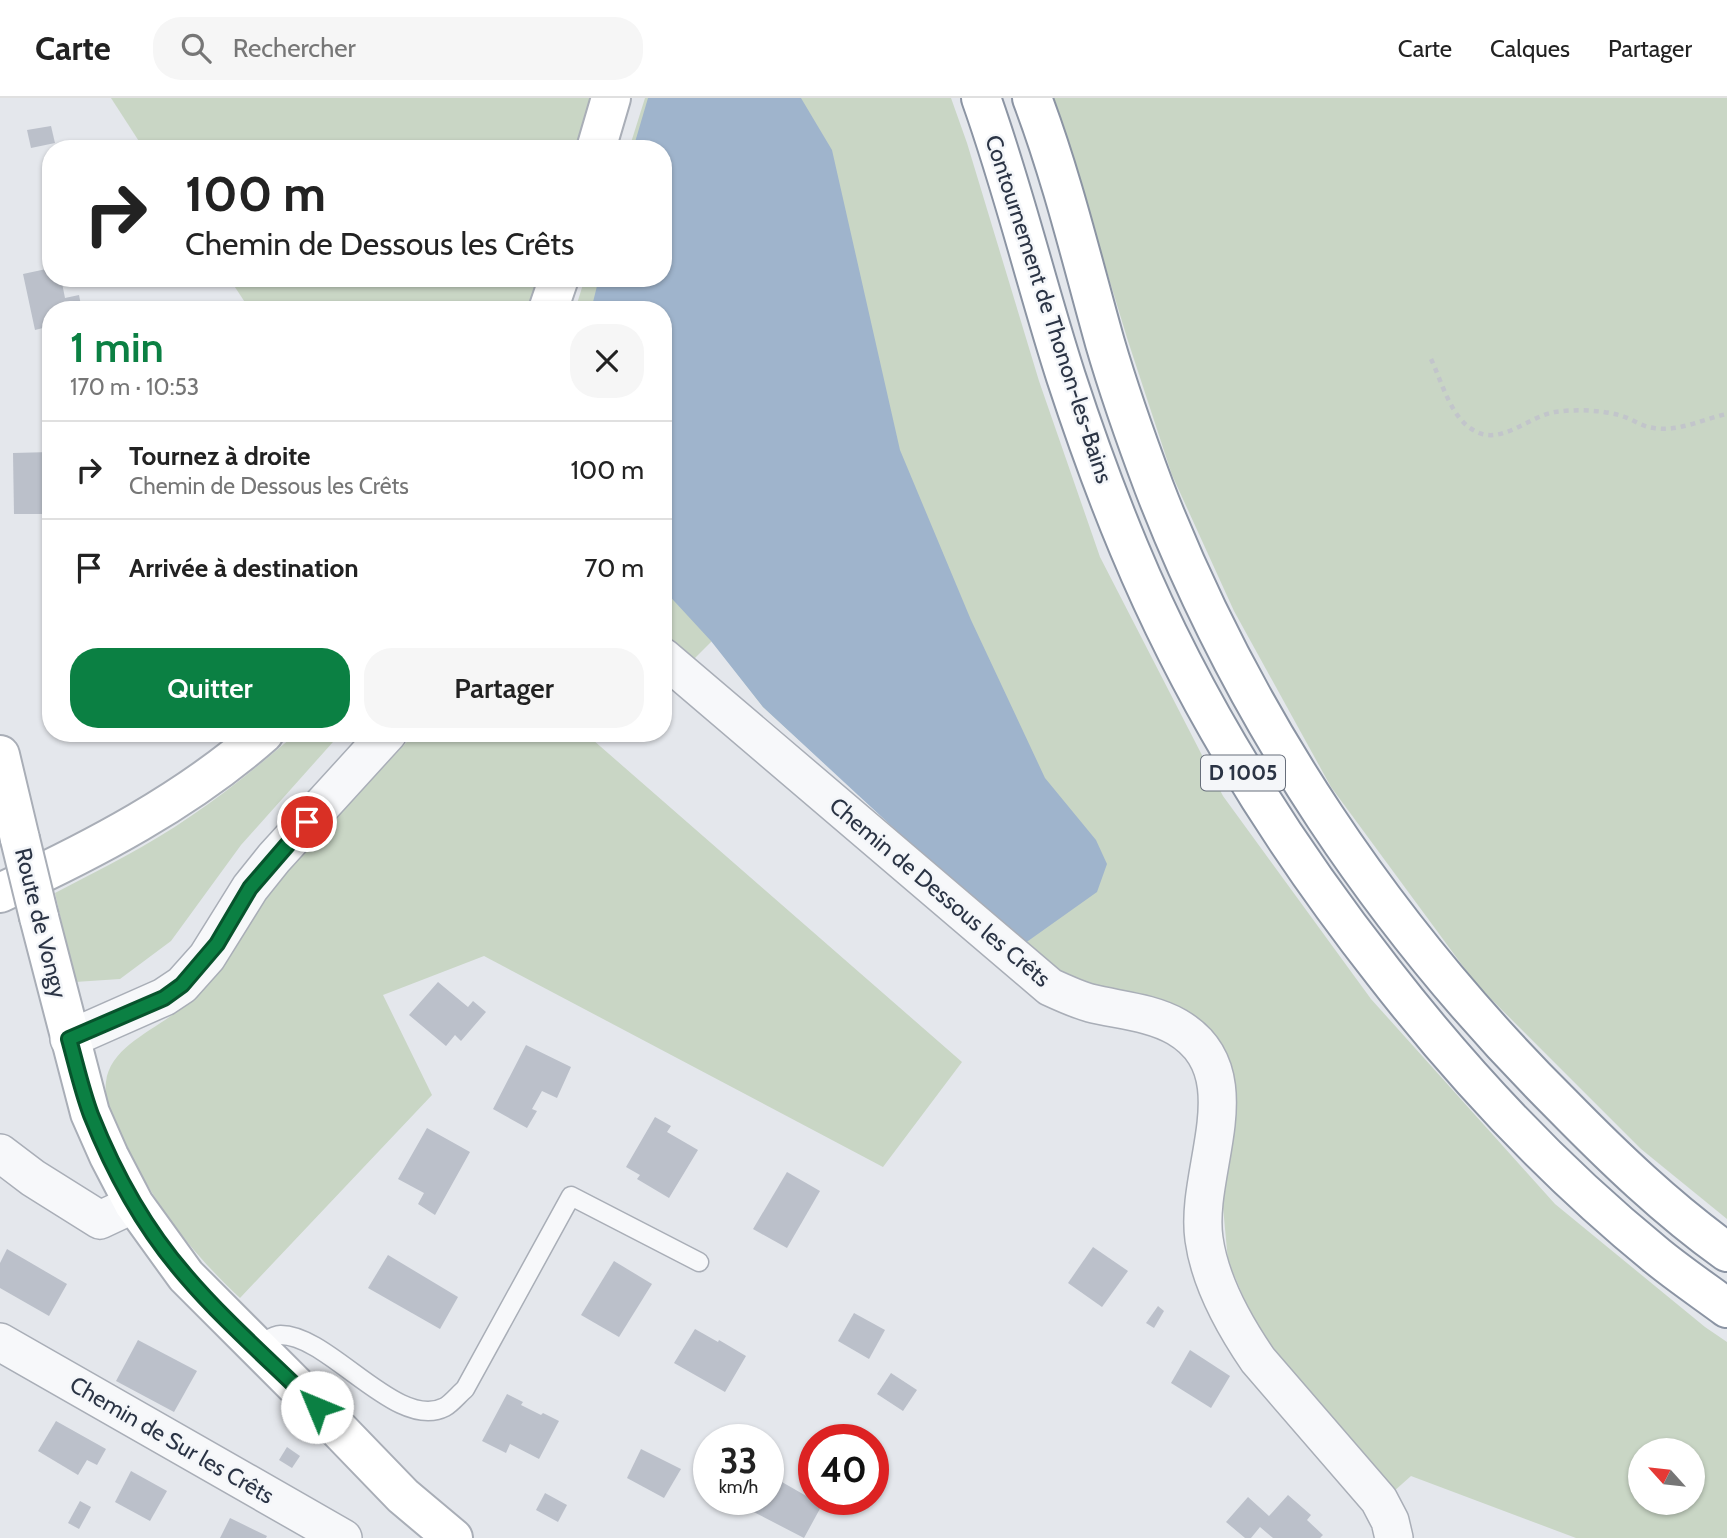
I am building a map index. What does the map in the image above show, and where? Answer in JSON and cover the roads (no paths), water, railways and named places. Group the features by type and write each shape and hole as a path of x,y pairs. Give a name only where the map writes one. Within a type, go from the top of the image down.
{"main road":[{"path":"599,140 611,98"},
{"name":"Contournement de Thonon-les-Bains","path":"981,98 1003,163 1066,377 1105,487 1181,660 1237,763 1336,912 1447,1052 1582,1190 1656,1256 1727,1308"},
{"name":"Contournement de Thonon-les-Bains","path":"1032,98 1117,380 1160,500 1231,659 1299,778 1362,872 1441,975 1479,1019 1610,1153 1727,1252"},
{"path":"0,893 48,871 153,813 204,780 253,742"},
{"name":"Route de Vongy","path":"0,755 69,1039 90,1113 108,1156 134,1204 186,1276 403,1496 453,1538"}],"street":[{"name":"Chemin de Dessous les Crêts","path":"672,665 1050,987 1088,1002 1160,1020 1177,1027 1202,1050 1216,1077 1218,1091 1219,1112 1203,1191 1205,1247 1216,1283 1245,1342 1379,1500 1390,1521 1394,1538"},
{"path":"69,1039 164,998 182,985 207,957 250,888 274,858 380,742"},
{"path":"0,1153 33,1178 100,1220 134,1204"},
{"name":"Chemin de Sur les Crêts","path":"0,1342 343,1538"}],"lane":[{"path":"256,1346 279,1335 302,1340 402,1406 426,1412 444,1407 465,1389 571,1196 699,1262"}],"water":[{"path":"648,98 801,98 832,150 900,450 971,620 1045,778 1096,840 1107,864 1097,892 1021,946 763,707 711,641 672,599 672,301 593,301 597,287 672,287 672,140 636,140"}]}
